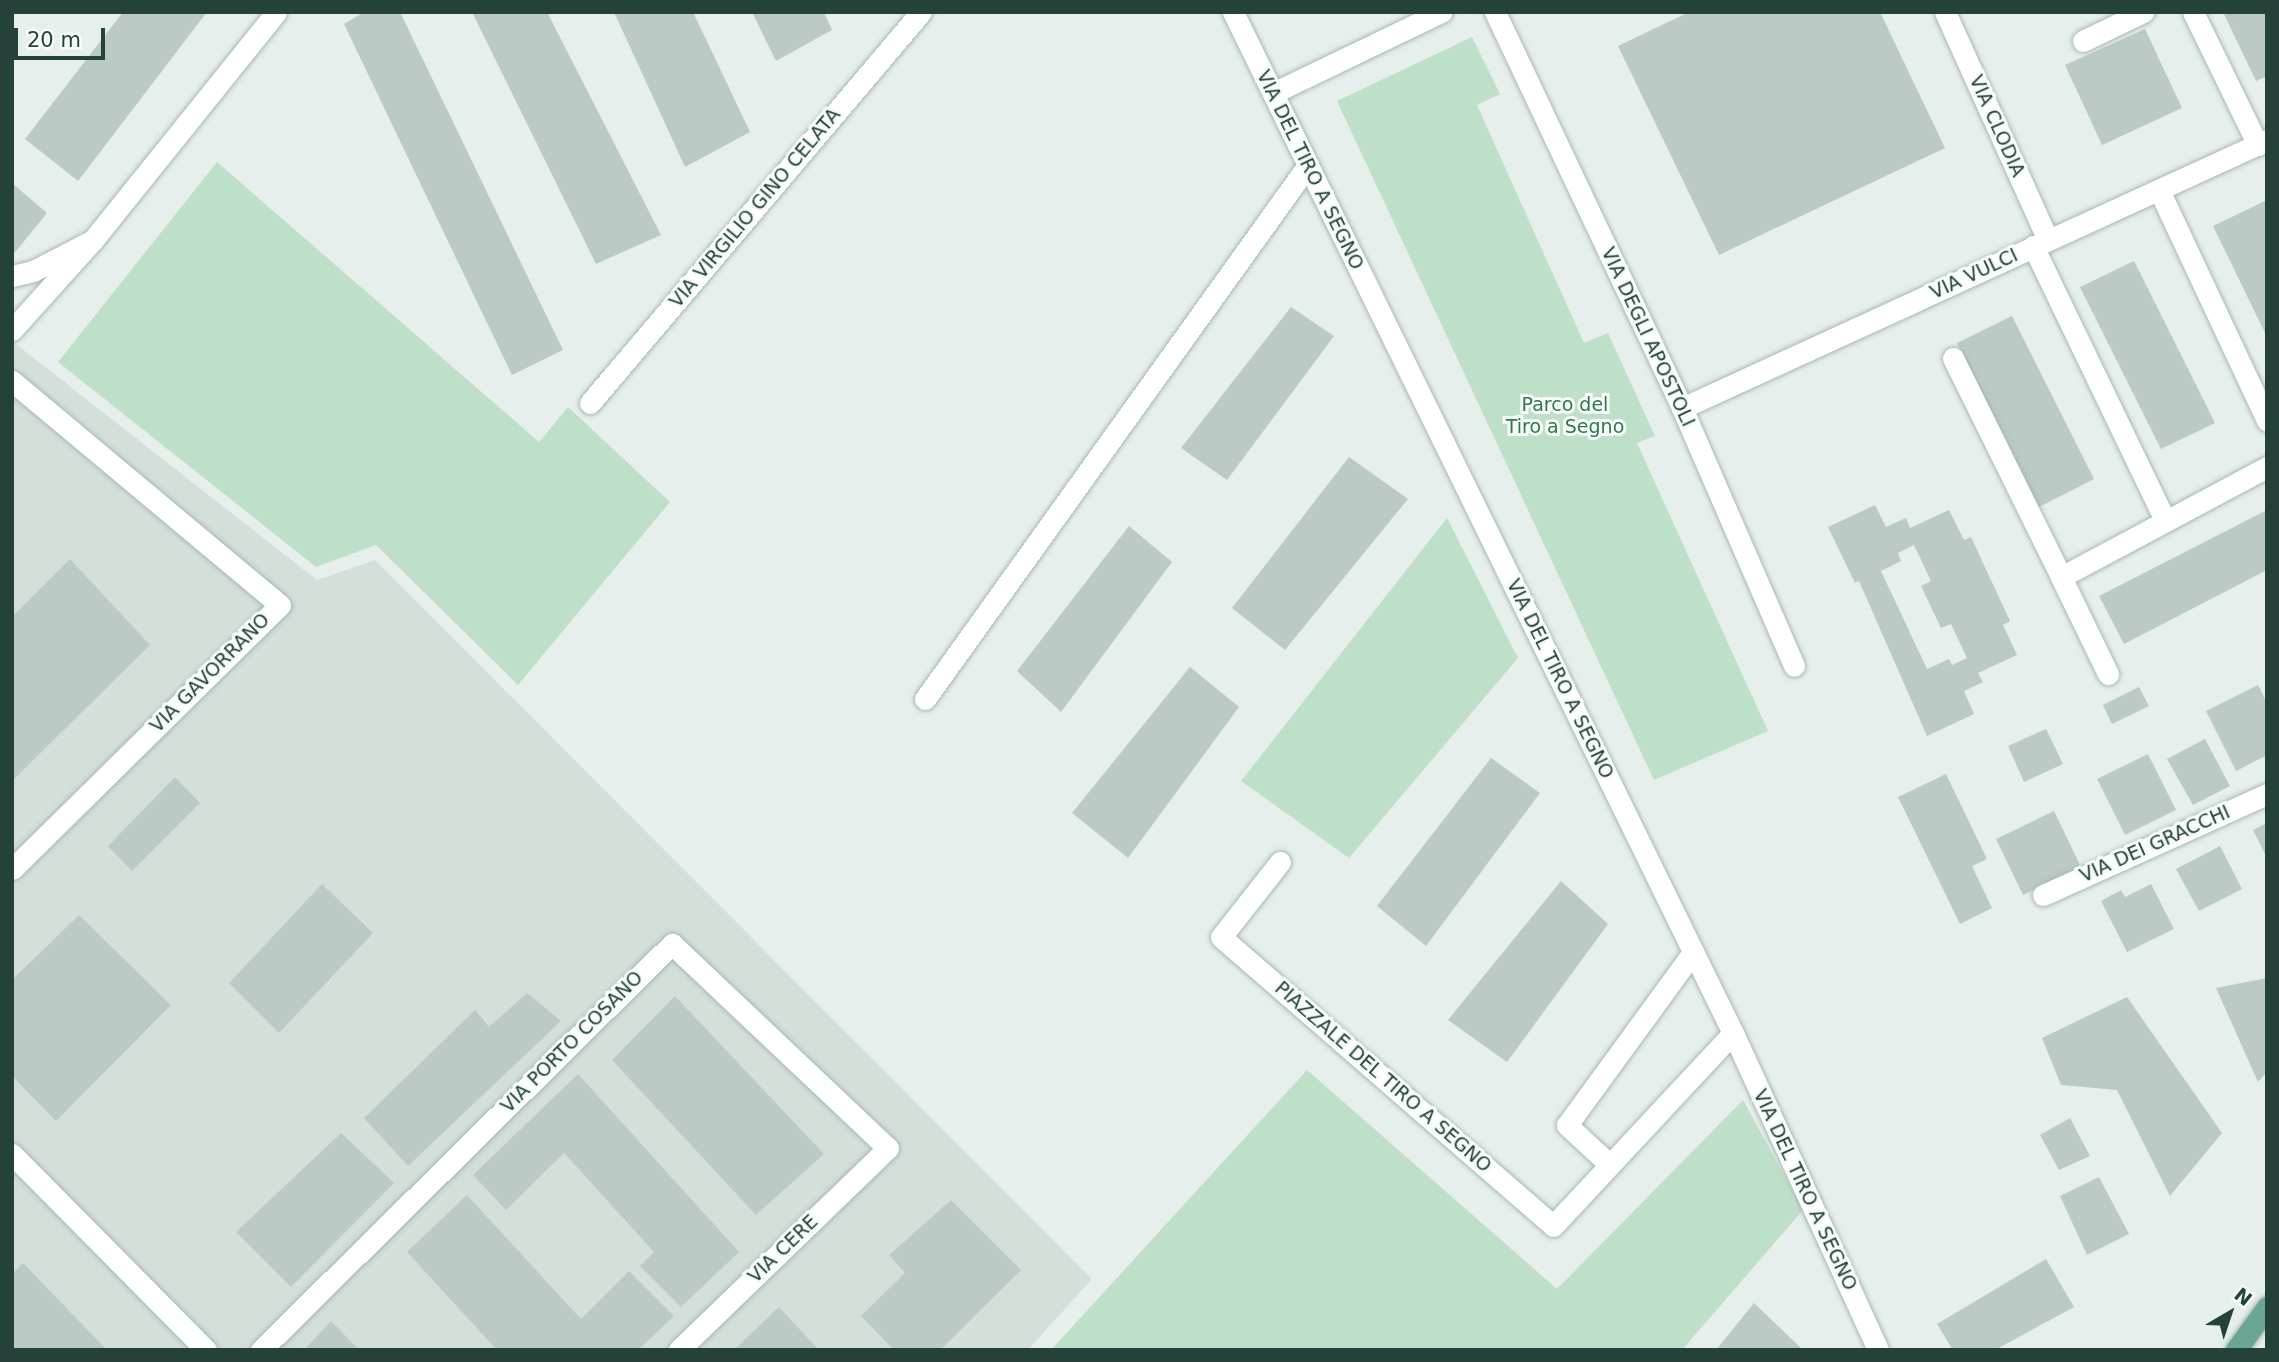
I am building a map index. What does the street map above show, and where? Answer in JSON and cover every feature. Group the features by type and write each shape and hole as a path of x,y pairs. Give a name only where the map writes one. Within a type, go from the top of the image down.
{"main road":[{"path":"2236,1350 2267,1307"}],"street":[{"path":"12,330 45,299 276,12"},
{"name":"VIA VIRGILIO GINO CELATA","path":"590,403 921,12"},
{"name":"VIA DEL TIRO A SEGNO","path":"1233,12 1693,952 1878,1350"},
{"path":"1273,93 1441,12"},
{"name":"VIA DEGLI APOSTOLI","path":"1495,12 1682,408 1794,666"},
{"name":"VIA CLODIA","path":"1945,12 2041,243 2165,520"},
{"path":"2083,41 2143,12"},
{"path":"2193,12 2262,142"},
{"name":"VIA VULCI","path":"1682,408 2262,142"},
{"path":"925,699 1308,165"},
{"path":"2159,190 2267,421"},
{"path":"12,276 33,271 93,240"},
{"path":"1953,358 2108,674"},
{"name":"VIA GAVORRANO","path":"12,381 279,605 12,869"},
{"path":"2061,577 2267,467"},
{"name":"VIA DEI GRACCHI","path":"2043,895 2267,794"},
{"name":"PIAZZALE DEL TIRO A SEGNO","path":"1280,862 1221,937 1553,1226 1732,1033"},
{"name":"VIA PORTO COSANO","path":"261,1350 672,944 888,1148"},
{"path":"1610,1165 1567,1125 1693,952"},
{"name":"VIA CERE","path":"679,1350 888,1148"},
{"path":"12,1154 206,1350"}],"shaded area":[{"path":"12,341 317,580 375,560 1092,1279 1028,1350 12,1350"}],"green space":[{"name":"Parco del Tiro a Segno","path":"1472,37 1500,94 1477,105 1584,343 1608,333 1655,436 1637,443 1768,731 1654,780 1337,101"},
{"path":"217,162 539,442 568,407 670,502 518,685 376,545 316,567 58,362"},
{"path":"1447,518 1518,658 1349,858 1241,781"},
{"path":"1307,1070 1557,1289 1743,1100 1803,1210 1682,1350 1051,1350"}],"building":[{"path":"123,12 207,12 78,181 25,139"},
{"path":"364,12 400,12 563,350 512,375 344,24"},
{"path":"472,12 547,12 661,235 596,264"},
{"path":"614,12 693,12 750,132 685,167"},
{"path":"752,12 824,12 832,30 776,61"},
{"path":"1689,12 1880,12 1945,148 1719,255 1618,46"},
{"path":"2223,12 2267,12 2267,76 2256,81"},
{"path":"2145,29 2182,108 2102,145 2065,65"},
{"path":"12,183 47,213 12,256"},
{"path":"2267,200 2267,337 2213,226"},
{"path":"2134,261 2215,423 2161,449 2080,287"},
{"path":"1291,307 1334,336 1227,480 1181,448"},
{"path":"2012,316 2094,479 2039,507 1957,343"},
{"path":"1349,457 1408,499 1285,650 1232,608"},
{"path":"1875,505 1886,527 1906,518 1910,528 1949,510 1964,540 1971,537 2010,621 2003,625 2017,655 1978,673 1983,682 1964,691 1974,714 1927,736 1859,581 1855,583 1828,527","holes":["1914,545 1931,581 1921,586 1941,628 1951,624 1967,658 1952,665 1949,659 1927,669 1881,571 1901,561 1898,553"]},
{"path":"2267,510 2267,570 2124,644 2099,596"},
{"path":"1129,526 1172,562 1061,712 1017,671"},
{"path":"70,559 150,645 12,781 12,617"},
{"path":"1190,667 1239,707 1128,858 1072,813"},
{"path":"2258,685 2267,703 2267,755 2236,771 2206,711"},
{"path":"2139,687 2149,706 2112,724 2103,705"},
{"path":"2046,729 2063,764 2024,782 2008,746"},
{"path":"2205,739 2230,786 2193,805 2167,759"},
{"path":"2148,754 2176,810 2125,835 2097,779"},
{"path":"1491,758 1540,793 1426,946 1377,906"},
{"path":"1946,774 1987,859 1972,866 1992,908 1960,924 1898,797"},
{"path":"175,777 200,803 132,871 108,846"},
{"path":"2054,811 2081,867 2023,895 1996,839"},
{"path":"2267,823 2267,858 2253,830"},
{"path":"2220,846 2242,889 2199,911 2176,869"},
{"path":"1561,881 1608,924 1507,1062 1448,1020"},
{"path":"322,884 373,933 279,1033 229,983"},
{"path":"2151,884 2174,929 2127,952 2101,901 2121,890 2125,897"},
{"path":"79,915 171,1005 56,1121 12,1076 12,980"},
{"path":"2267,978 2267,1072 2258,1082 2216,988"},
{"path":"527,993 561,1021 408,1166 364,1118 475,1010 489,1027"},
{"path":"675,996 824,1154 756,1215 612,1060"},
{"path":"2127,997 2222,1133 2170,1196 2117,1090 2061,1085 2042,1038"},
{"path":"578,1074 739,1252 681,1307 640,1266 654,1252 564,1153 506,1210 473,1175"},
{"path":"2070,1118 2090,1156 2059,1170 2040,1135"},
{"path":"341,1133 394,1183 291,1287 236,1232"},
{"path":"2099,1177 2129,1234 2087,1255 2060,1196"},
{"path":"467,1195 581,1319 629,1271 674,1316 638,1350 497,1350 407,1252"},
{"path":"951,1200 1021,1270 940,1350 894,1350 861,1316 905,1273 889,1255"},
{"path":"2046,1259 2074,1307 1995,1350 1953,1350 1937,1324"},
{"path":"23,1263 107,1350 12,1350 12,1274"},
{"path":"1754,1303 1803,1350 1716,1350"},
{"path":"779,1307 819,1350 734,1350"},
{"path":"331,1321 359,1350 304,1350"}]}
